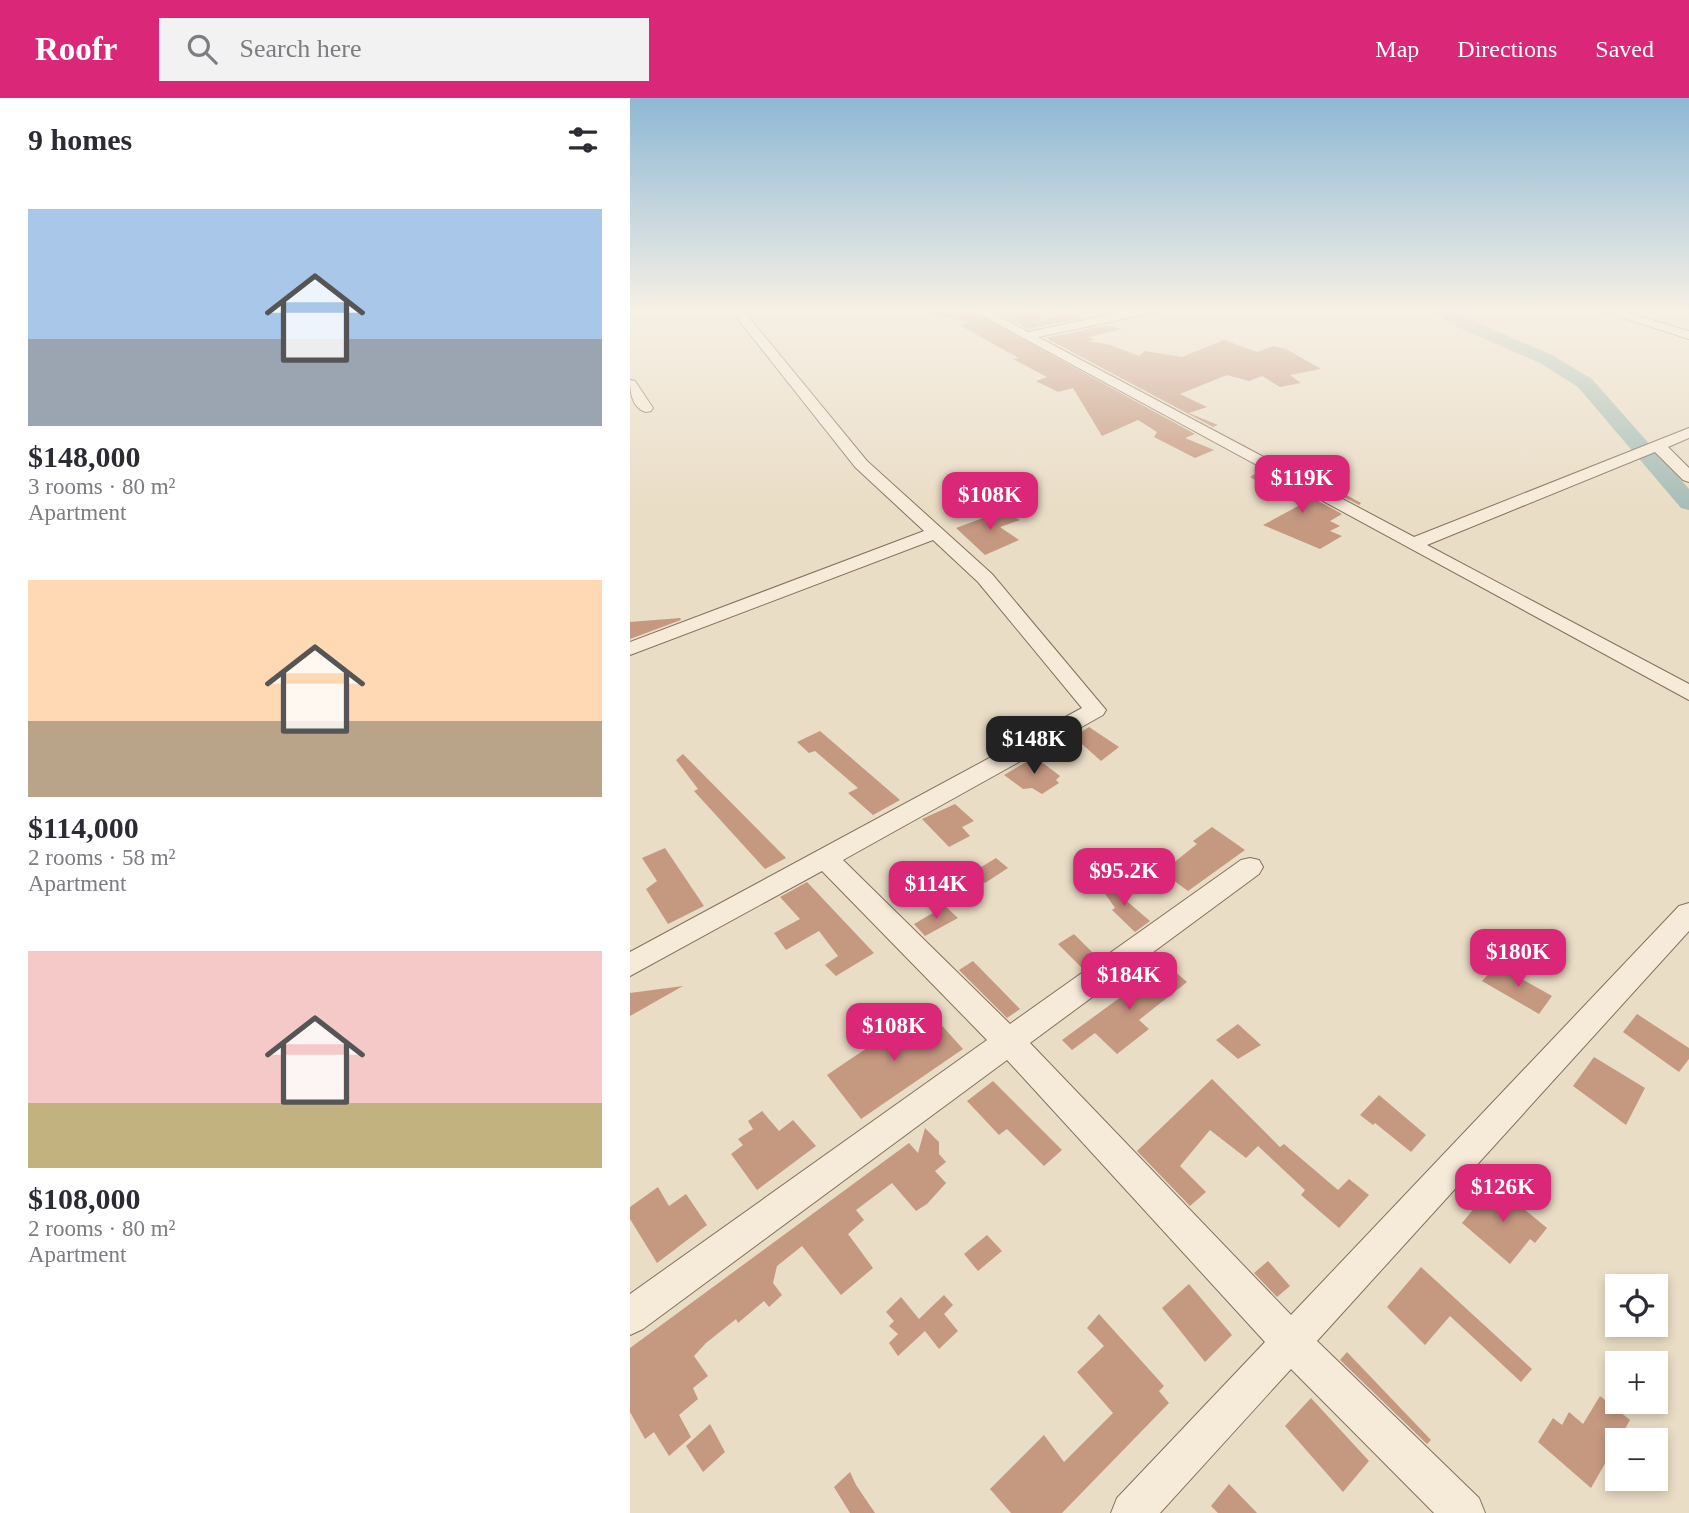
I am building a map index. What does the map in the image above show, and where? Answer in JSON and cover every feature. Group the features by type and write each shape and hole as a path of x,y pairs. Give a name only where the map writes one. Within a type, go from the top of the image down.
{"street":[{"path":"630,965 1094,710 985,578 861,464 789,375"},
{"path":"1099,375 1689,693"},
{"path":"630,384 646,408"},
{"path":"1413,544 1689,433"},
{"path":"1658,446 1689,477"},
{"path":"630,649 936,533"},
{"path":"825,858 1009,1042 1291,1342 1465,1513"},
{"path":"630,1316 1250,867"},
{"path":"1132,1513 1689,913"}],"building":[{"path":"1043,375 1088,375 1195,434 1185,438 1214,450 1195,458 1154,437 1157,432 1138,420 1102,436 1073,388 1058,392 1036,381 1047,377"},
{"path":"1115,375 1227,375 1180,394 1207,407 1189,413 1218,425 1213,427"},
{"path":"1227,375 1290,375 1301,383 1280,387 1262,376 1249,381"},
{"path":"1288,455 1324,477 1317,479 1361,503 1359,505 1277,461"},
{"path":"1261,470 1342,514 1330,521 1340,526 1330,531 1342,536 1320,549 1263,525 1300,505 1250,477"},
{"path":"1002,511 1020,520 1000,527 1019,540 985,555 956,528"},
{"path":"681,620 630,639 630,622"},
{"path":"1089,727 1119,747 1101,761 1074,737"},
{"path":"820,731 900,800 873,815 848,793 858,788 815,751 809,753 797,742"},
{"path":"683,754 786,858 765,869 694,791 698,789 676,760"},
{"path":"1035,757 1060,776 1056,780 1059,783 1042,794 1032,788 1023,789 1004,775"},
{"path":"955,804 974,821 962,827 970,836 949,847 922,819"},
{"path":"1212,827 1245,850 1188,891 1162,872 1197,844 1193,841"},
{"path":"665,848 704,906 668,924 646,889 657,881 642,858"},
{"path":"996,858 1008,868 985,883 973,872"},
{"path":"1101,879 1150,921 1135,932 1112,910 1115,908 1097,882"},
{"path":"807,882 874,953 836,976 825,965 838,956 819,931 786,950 774,933 800,919 780,897"},
{"path":"945,906 958,918 925,936 914,924"},
{"path":"1074,934 1098,958 1083,969 1058,944"},
{"path":"973,961 1020,1009 1007,1018 959,970"},
{"path":"1166,964 1187,982 1139,1020 1149,1029 1117,1054 1095,1033 1072,1050 1062,1040"},
{"path":"1497,965 1552,996 1539,1014 1482,981"},
{"path":"683,986 630,1016 630,993"},
{"path":"926,1008 963,1049 861,1119 827,1075"},
{"path":"1637,1014 1689,1048 1689,1059 1679,1072 1623,1032"},
{"path":"1238,1024 1261,1045 1238,1059 1216,1040"},
{"path":"1594,1057 1645,1088 1626,1125 1573,1086"},
{"path":"1212,1079 1280,1147 1284,1144 1338,1190 1349,1179 1369,1195 1339,1228 1301,1195 1305,1190 1258,1146 1246,1158 1210,1130 1180,1166 1206,1192 1190,1206 1137,1151"},
{"path":"993,1081 1062,1150 1044,1166 1007,1129 999,1135 967,1101"},
{"path":"1379,1095 1426,1135 1411,1152 1375,1123 1373,1125 1360,1115"},
{"path":"762,1111 779,1131 793,1120 816,1146 757,1190 731,1154 743,1145 738,1139 753,1129 748,1121"},
{"path":"925,1128 939,1142 939,1154 946,1162 935,1171 946,1183 927,1204 916,1211 892,1183 856,1210 864,1220 848,1234 873,1268 841,1295 802,1246 777,1266 773,1283 782,1295 769,1307 764,1301 738,1323 736,1319 694,1356 708,1376 693,1388 698,1399 679,1415 691,1437 669,1456 654,1432 645,1439 630,1412 630,1348 909,1143 918,1153"},
{"path":"1494,1184 1547,1228 1535,1243 1530,1239 1510,1264 1462,1223"},
{"path":"658,1187 669,1206 686,1194 707,1225 657,1263 630,1219 630,1207"},
{"path":"987,1235 1002,1251 978,1271 964,1254"},
{"path":"1268,1261 1290,1286 1277,1297 1254,1273"},
{"path":"1421,1267 1532,1369 1521,1382 1450,1316 1425,1345 1387,1307"},
{"path":"1189,1284 1232,1335 1205,1362 1162,1308"},
{"path":"944,1295 953,1305 944,1314 958,1331 939,1349 925,1331 898,1356 889,1343 898,1334 889,1326 894,1321 886,1312 901,1297 919,1319"},
{"path":"1099,1314 1164,1386 1159,1391 1169,1403 1062,1513 1011,1513 990,1489 1044,1435 1064,1462 1113,1413 1077,1372 1104,1346 1087,1328"},
{"path":"1347,1352 1431,1440 1427,1444 1340,1360"},
{"path":"1600,1396 1605,1400 1605,1414 1622,1414 1630,1420 1625,1428 1605,1428 1605,1464 1591,1488 1538,1442 1553,1418 1562,1425 1569,1412 1583,1424"},
{"path":"1311,1398 1369,1461 1343,1492 1285,1426"},
{"path":"710,1424 725,1452 703,1472 686,1446"},
{"path":"850,1472 875,1513 850,1513 834,1487"},
{"path":"1229,1484 1257,1513 1218,1513 1211,1506"}],"waterway":[{"path":"1572,375 1585,383 1689,503"}]}
